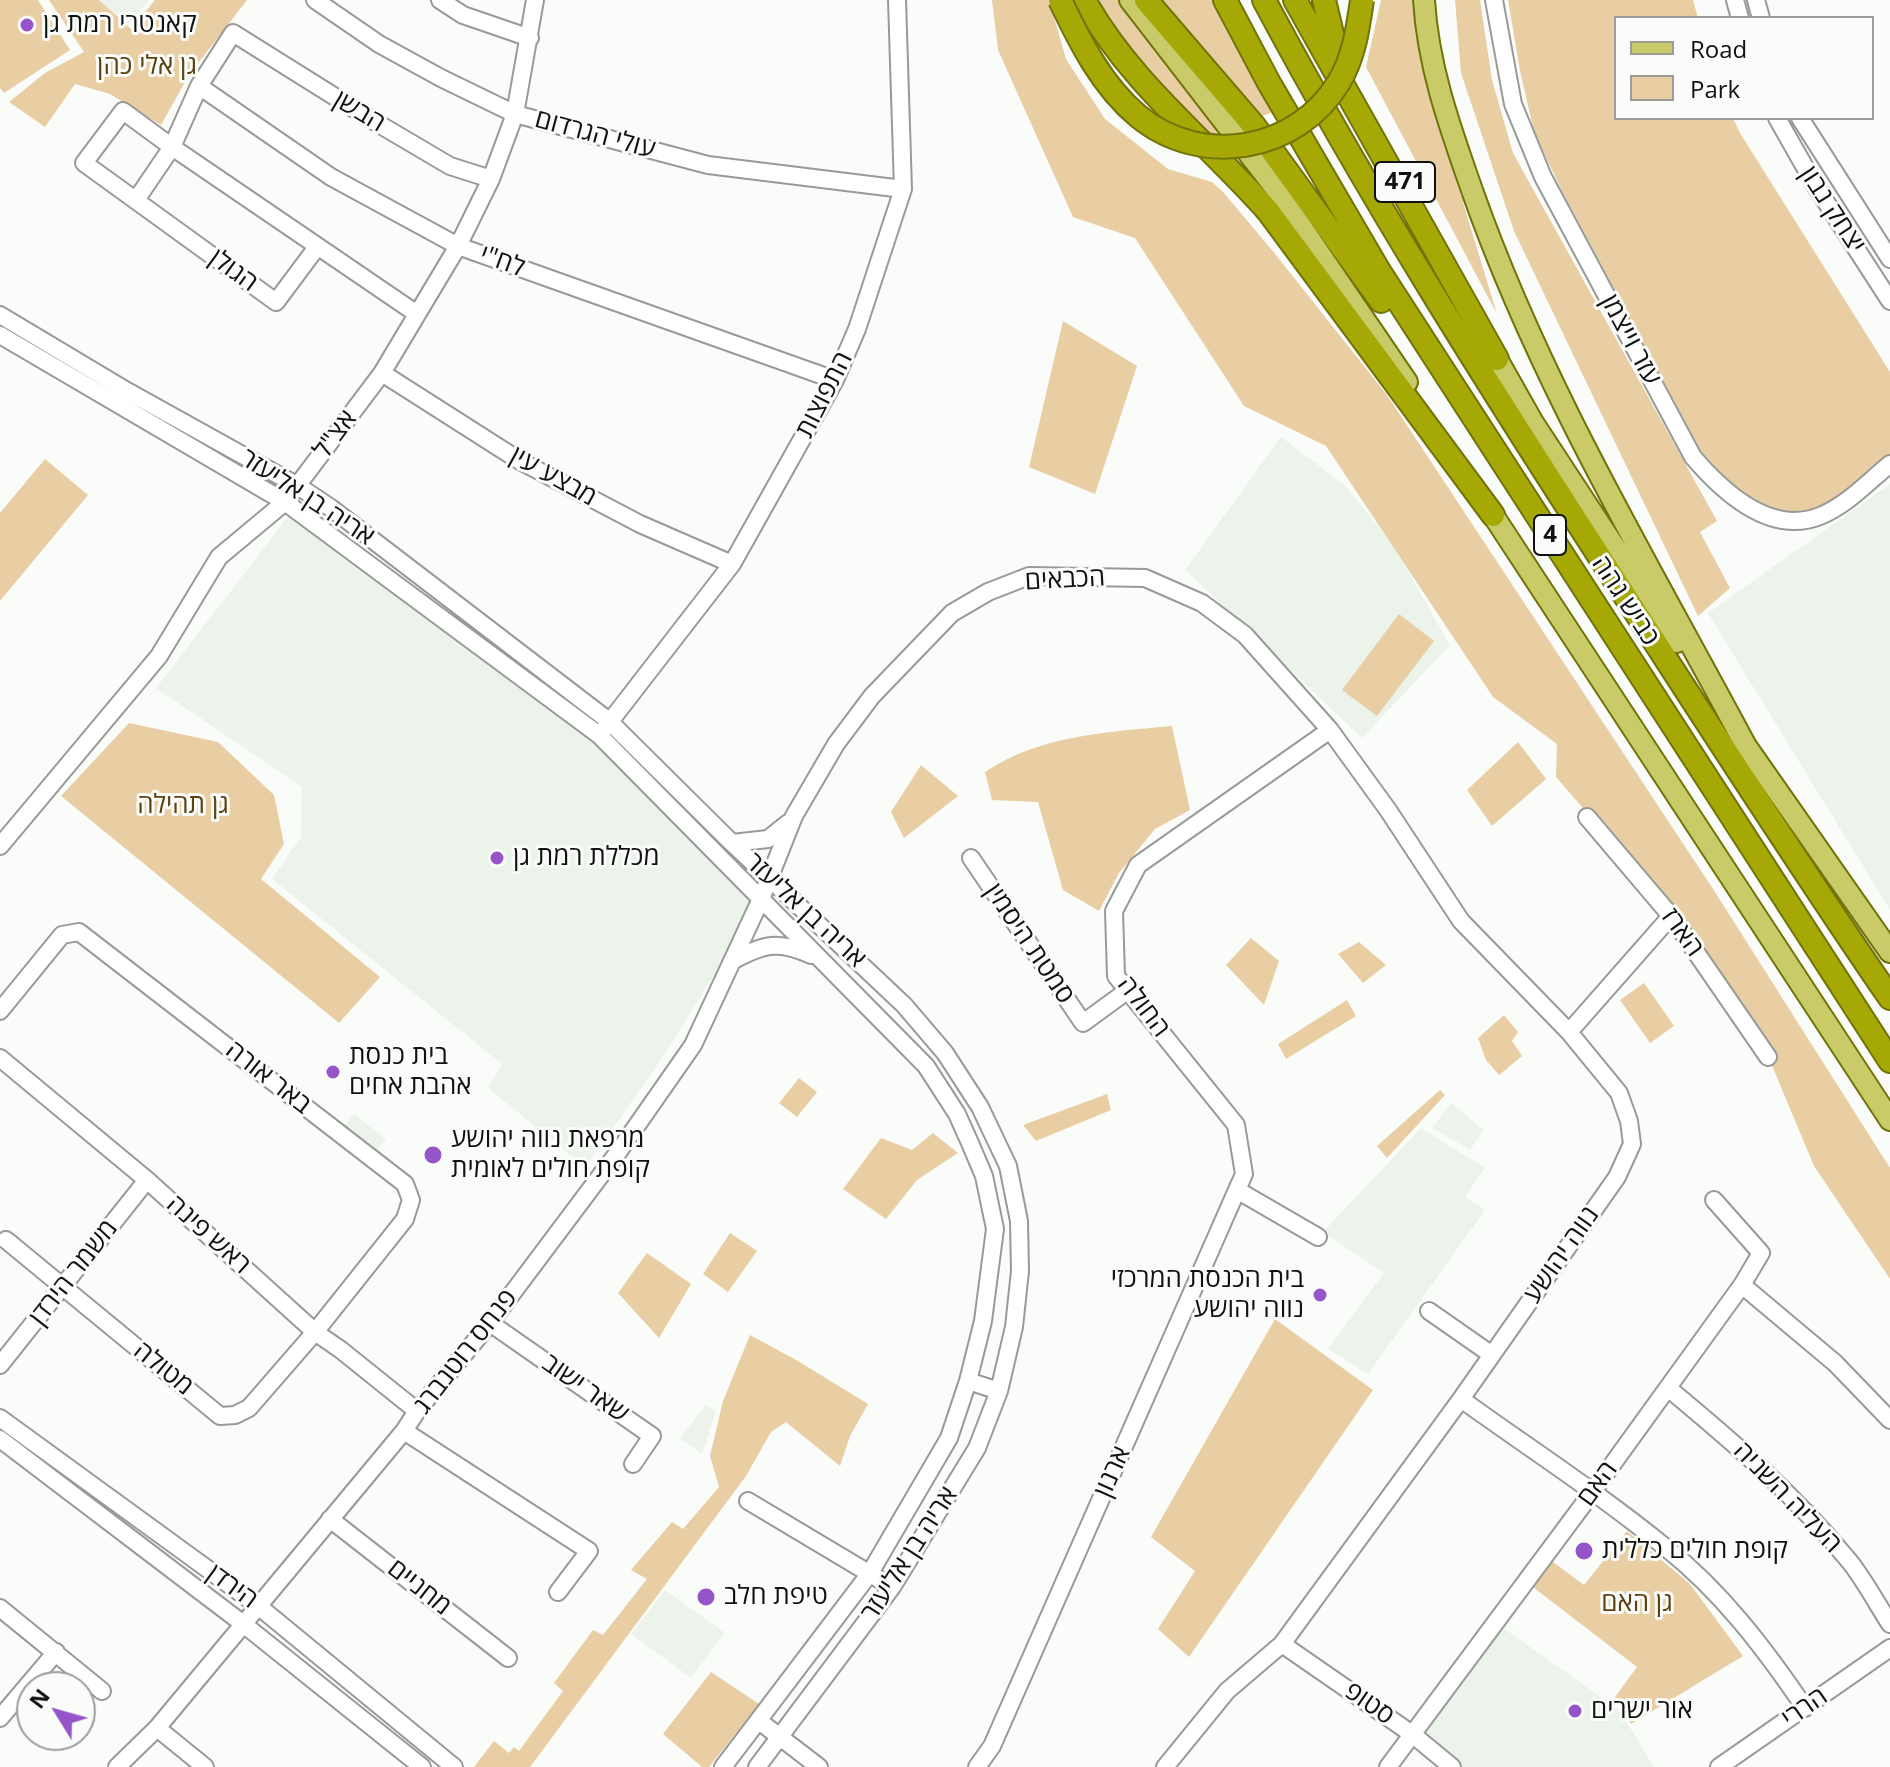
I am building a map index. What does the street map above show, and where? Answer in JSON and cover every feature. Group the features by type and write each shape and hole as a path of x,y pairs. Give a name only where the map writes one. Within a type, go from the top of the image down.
{"highway":[{"path":"1060,0 1096,67 1115,93 1137,115 1173,137 1222,148 1275,138 1313,114 1335,88 1347,66 1357,34 1362,0"},
{"path":"1084,0 1129,68 1234,172 1268,211 1493,515"},
{"path":"1146,0 1255,127 1538,516"},
{"name":"כביש גהה","path":"1225,0 1276,95 1379,271 1890,1061"},
{"name":"כביש גהה","path":"1264,0 1377,202 1513,423 1796,860 1890,998"},
{"path":"1295,0 1497,359"},
{"name":"471","path":"1324,0 1339,54 1497,359"}],"main road":[{"path":"1130,0 1282,198 1372,330 1890,1120"},
{"path":"1424,0 1431,55 1445,112 1500,268 1522,320 1578,432 1747,748"},
{"path":"1497,359 1532,421 1747,748 1890,952"}],"street":[{"name":"עולי הגרדום","path":"315,0 379,44 515,114 708,165 903,189"},
{"path":"440,0 463,15 530,38"},
{"name":"אצ\"ל","path":"0,846 159,656 219,557 285,502 382,373 458,246 491,179 515,114 535,0"},
{"name":"התפוצות","path":"604,728 732,564 835,380 862,314 903,189 897,0"},
{"name":"עזר וייצמן","path":"1494,0 1513,104 1543,177 1693,457 1712,479 1738,501 1758,511 1797,520 1818,517 1841,505 1890,464"},
{"name":"הבשן","path":"199,86 233,33 450,166 491,179"},
{"path":"136,200 172,147 199,86"},
{"name":"לח\"י","path":"199,86 331,177 458,246 835,380"},
{"name":"הגולן","path":"172,147 123,111 84,163 276,302 317,247"},
{"name":"יצחק נבון","path":"1778,120 1890,301"},
{"name":"יצחק נבון","path":"1801,120 1890,259"},
{"path":"172,147 417,314"},
{"name":"אריה בן אליעזר","path":"0,315 331,508 604,728 768,876 904,1005 945,1053 980,1107 1008,1166 1019,1221 1020,1271 1014,1327 999,1391 977,1448 892,1587 757,1767"},
{"name":"אריה בן אליעזר","path":"0,335 285,502 604,728 761,899 926,1066 957,1114 984,1176 995,1229 983,1321 949,1438 870,1573 723,1767"},
{"name":"מבצע עין","path":"382,373 520,461 640,524 732,564"},
{"name":"הכבאים","path":"761,899 794,816 836,744 872,696 952,613 988,592 1029,576 1145,578 1202,603 1245,635 1330,730"},
{"name":"נווה יהושע","path":"1165,1767 1227,1691 1282,1644 1461,1399 1617,1177 1632,1144 1629,1121 1619,1093 1569,1032 1461,921 1330,730"},
{"name":"החולה","path":"1244,1174 1236,1125 1116,976 1114,911 1138,865 1330,730"},
{"path":"732,843 768,839 794,816"},
{"name":"הארז","path":"1587,817 1671,916 1768,1057"},
{"name":"סמטת היסמין","path":"971,858 1083,1023 1127,991"},
{"name":"פנחס רוטנברג","path":"117,1767 157,1728 404,1431 490,1323 619,1151 693,1045 761,899"},
{"path":"1569,1032 1671,916"},
{"name":"באר אורה","path":"0,1011 62,935 79,932 405,1184 411,1200 405,1219 315,1332"},
{"path":"734,960 754,949 773,944 794,946 824,961"},
{"name":"ראש פינה","path":"0,1058 147,1180 315,1332 417,1411"},
{"name":"ארנון","path":"977,1767 992,1746 1244,1174"},
{"name":"משמר הירדן","path":"0,1365 147,1180"},
{"path":"1237,1190 1318,1237"},
{"name":"האם","path":"1388,1767 1668,1388 1742,1285 1761,1253 1714,1200"},
{"name":"מטולה","path":"6,1240 220,1416 235,1415 249,1408 315,1332"},
{"path":"1742,1285 1835,1363 1890,1420"},
{"path":"1429,1311 1492,1355"},
{"name":"שאר ישוב","path":"490,1323 652,1436 633,1464"},
{"path":"968,1381 999,1391"},
{"name":"העליה השניה","path":"1668,1388 1743,1450 1797,1501 1852,1565 1890,1624"},
{"path":"1461,1399 1666,1548 1718,1597 1767,1651 1805,1708"},
{"name":"הירדן","path":"0,1418 257,1605 454,1767"},
{"path":"404,1431 589,1551 558,1592"},
{"name":"הירדן","path":"0,1439 242,1623 422,1767"},
{"path":"748,1501 892,1587"},
{"name":"מחניים","path":"330,1519 508,1658"},
{"path":"0,1608 102,1691"},
{"name":"סטופ","path":"1282,1644 1412,1734 1452,1767"},
{"name":"הררי","path":"1719,1767 1890,1648"},
{"path":"0,1718 56,1652"},
{"path":"759,1721 819,1767"},
{"path":"157,1728 205,1767"}],"shaded area":[{"path":"99,0 149,0 127,26"},
{"path":"1281,437 1346,486 1394,547 1450,645 1362,738 1185,570"},
{"path":"1890,484 1890,910 1708,613"},
{"name":"מכללת רמת גן","path":"294,509 591,741 757,907 657,1066 585,1167 488,1088 502,1064 272,879 301,837 302,787 156,688"},
{"path":"1451,1103 1484,1130 1470,1150 1432,1128"},
{"path":"354,1114 386,1139 375,1153 343,1127"},
{"path":"1421,1128 1485,1168 1465,1197 1485,1210 1368,1374 1328,1349 1384,1273 1323,1232"},
{"path":"706,1405 716,1411 702,1454 680,1438"},
{"path":"665,1590 725,1633 691,1678 631,1634"},
{"path":"1502,1627 1619,1710 1654,1767 1463,1767 1424,1732"}],"green space":[{"name":"קאנטרי רמת גן","path":"0,0 38,0 70,50 4,93 0,88"},
{"name":"גן אלי כהן","path":"49,0 99,0 131,29 155,0 247,0 189,75 161,125 110,94 75,84 45,127 9,102 45,73 84,52"},
{"path":"992,0 1049,0 1066,59 1105,119 1168,169 1212,182 1223,192 1387,395 1715,892 1890,1168 1890,1279 1814,1166 1768,1056 1602,830 1556,777 1557,744 1493,697 1326,446 1244,406 1135,238 1073,217 998,50"},
{"path":"1097,0 1120,0 1220,132 1209,135 1128,51"},
{"path":"1156,0 1213,0 1273,112 1260,117 1218,65"},
{"path":"1381,0 1412,0 1422,68 1497,314 1366,67"},
{"path":"1455,0 1480,0 1492,80 1513,153 1717,521 1700,532 1730,588 1698,616 1514,231 1461,73"},
{"path":"1508,0 1693,0 1697,16 1614,16 1614,120 1734,120 1890,372 1890,455 1832,505 1807,513 1776,512 1742,498 1701,451 1563,193 1534,132"},
{"path":"1063,321 1137,366 1095,494 1029,467"},
{"path":"45,459 88,495 0,601 0,513"},
{"path":"1399,614 1434,641 1377,716 1342,690"},
{"name":"גן תהילה","path":"129,723 218,742 274,795 284,844 261,879 380,977 339,1023 61,796"},
{"path":"1172,726 1190,810 1155,829 1119,873 1099,911 1063,890 1038,802 992,800 985,772 1028,750 1075,737"},
{"path":"1518,742 1546,779 1492,826 1467,790"},
{"path":"921,765 958,796 904,838 891,812"},
{"path":"1251,938 1279,961 1264,1005 1226,965"},
{"path":"1359,942 1386,965 1363,983 1338,954"},
{"path":"1644,983 1674,1026 1650,1043 1620,1000"},
{"path":"1347,1000 1356,1016 1286,1059 1278,1044"},
{"path":"1504,1015 1518,1032 1512,1041 1522,1056 1499,1075 1486,1060 1478,1038"},
{"path":"799,1078 817,1092 797,1117 779,1103"},
{"path":"1440,1090 1445,1095 1387,1158 1377,1146"},
{"path":"1107,1094 1111,1110 1036,1141 1023,1125"},
{"path":"933,1133 958,1153 917,1180 886,1219 843,1189 881,1138 912,1150"},
{"path":"730,1233 757,1251 728,1292 703,1274"},
{"path":"647,1253 691,1284 659,1338 618,1293"},
{"path":"1275,1319 1373,1390 1189,1657 1158,1629 1195,1571 1151,1537"},
{"path":"750,1335 868,1404 850,1436 840,1466 786,1422 771,1432 746,1476 530,1767 474,1767 494,1741 509,1753 514,1747 519,1751 563,1691 554,1683 593,1630 603,1635 647,1579 631,1570 672,1522 683,1529 719,1487 710,1456 723,1401"},
{"name":"גן האם","path":"1627,1531 1690,1584 1743,1656 1631,1724 1615,1697 1637,1667 1529,1584 1549,1559 1584,1585"},
{"path":"711,1672 759,1704 709,1767 702,1767 663,1734"}],"place":[{"name":"קאנטרי רמת גן","path":"27,25"},
{"name":"מכללת רמת גן","path":"497,858"},
{"name":"בית כנסת אהבת אחים","path":"333,1072"},
{"name":"מרפאת נווה יהושע קופת חולים לאומית","path":"433,1155"},
{"name":"בית הכנסת המרכזי נווה יהושע","path":"1320,1295"},
{"name":"קופת חולים כללית","path":"1584,1551"},
{"name":"טיפת חלב","path":"706,1597"},
{"name":"אור ישרים","path":"1575,1711"}]}
